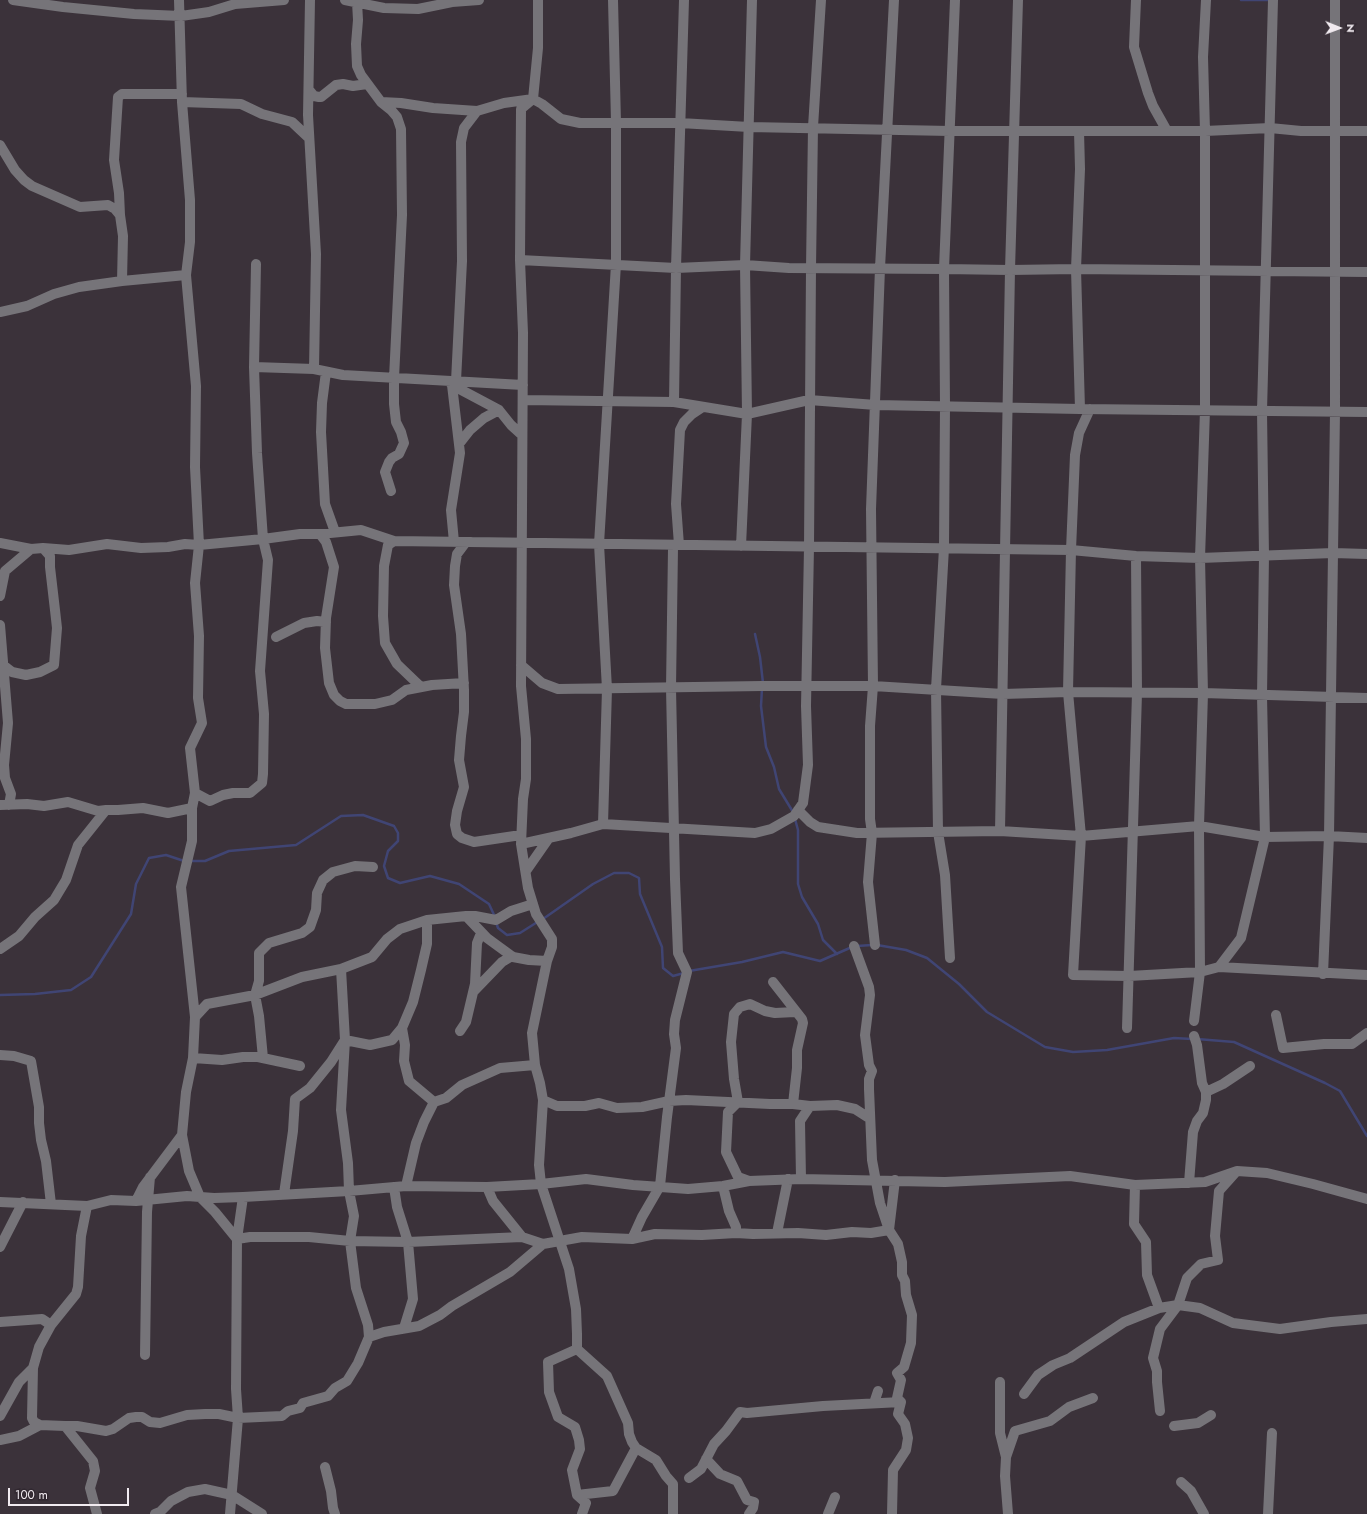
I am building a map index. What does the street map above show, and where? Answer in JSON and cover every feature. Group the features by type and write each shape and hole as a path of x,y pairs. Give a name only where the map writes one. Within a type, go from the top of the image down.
{"street":[{"path":"14,0 62,4 134,14 181,16 209,12 235,4 284,0"},
{"path":"179,0 181,16 182,98 190,200 190,242 186,275 196,386 195,466 199,545 196,583 199,636 198,698 202,723 190,748 195,792 192,808 192,841 188,863 181,887 195,1017 193,1058 186,1092 182,1135 189,1171 200,1197 215,1212 237,1239"},
{"path":"310,0 308,115 316,254 314,369"},
{"path":"345,0 356,1 384,8 411,4 479,0"},
{"path":"538,0 538,48 533,99 521,109 520,260 523,385 521,686 526,739 526,779 523,799 521,840 528,888 536,914 552,939 552,947 547,960 532,1033 534,1065 540,1083 543,1100 539,1165 541,1184 569,1269 576,1309 577,1349 607,1376 628,1423 629,1434 636,1448 656,1460 673,1484 673,1514"},
{"path":"603,824 606,688 599,544 616,264 616,122 613,0"},
{"path":"674,402 676,268 684,0"},
{"path":"741,546 747,414 745,266 752,0"},
{"path":"478,542 466,542 458,554 455,566 454,585 461,634 464,682 464,712 459,760 464,787 456,818 455,825 457,834 462,838 474,842 532,840 549,838 603,824 755,833 771,829 794,816 803,803 808,765 806,687 809,546 813,127 822,0"},
{"path":"875,945 868,882 872,833 870,819 870,726 873,686 871,508 880,268 894,0"},
{"path":"950,958 946,875 938,832 936,689 944,548 946,406 944,268 955,0"},
{"path":"1000,831 1010,270 1018,0"},
{"path":"1136,0 1134,47 1148,93 1167,131"},
{"path":"1194,1021 1200,972 1198,826 1203,693 1200,558 1205,410 1205,131 1203,57 1206,0"},
{"path":"1219,967 1241,938 1265,837 1262,696 1264,556 1262,411 1273,0"},
{"path":"1324,974 1329,836 1335,412 1335,0"},
{"path":"356,1 358,20 356,44 357,66 367,84 381,102 397,117 401,129 402,215 394,404 396,422 404,443 399,454 392,458 389,462 385,472 391,491"},
{"path":"309,90 314,96 319,98 336,85 343,84 353,86 367,84"},
{"path":"122,281 124,236 120,215 119,193 114,160 118,97 122,94 242,104 262,114 292,122 309,138"},
{"path":"381,102 477,111 504,103 533,99 561,119 580,123 680,123 749,127 813,127 950,131 1205,131 1270,128 1301,132 1367,131"},
{"path":"454,542 451,510 460,452 452,382 462,261 461,142 464,128 477,111"},
{"path":"1079,131 1080,169 1076,269 1080,409"},
{"path":"0,145 15,170 32,186 80,207 108,205 115,209 120,215"},
{"path":"520,260 676,268 745,266 1010,270 1076,269 1367,272"},
{"path":"195,792 210,801 222,795 233,793 250,793 262,783 264,738 263,694 260,671 268,560 263,539 257,453 254,367 256,264"},
{"path":"0,312 27,306 54,294 78,287 186,275"},
{"path":"254,367 314,369 343,375 523,385"},
{"path":"326,372 322,403 321,432 325,504 335,532"},
{"path":"452,382 499,410 511,425 522,435"},
{"path":"523,400 674,402 701,408 747,414 810,400 876,405 1090,410 1367,412"},
{"path":"632,1239 642,1217 660,1186 676,1048 674,1034 675,1020 687,972 678,953 671,688 676,504 680,430 684,422 701,408"},
{"path":"459,444 470,430 484,418 499,410"},
{"path":"1090,410 1079,433 1075,455 1071,550 1068,692 1081,836 1073,975 1129,976 1200,972 1219,967 1324,974 1367,975"},
{"path":"0,543 31,549 42,548 69,550 108,544 141,548 168,547 185,544 199,545 300,534 320,534 361,530 394,541 676,546 809,546 1071,550 1136,556 1200,558 1367,554"},
{"path":"320,534 326,542 334,567 326,622 325,648 329,683 334,695 346,704 375,704 392,700 406,690 440,684 464,682"},
{"path":"394,541 388,545 384,566 383,616 385,643 397,664 421,687"},
{"path":"3,665 12,672 26,675 40,672 54,665 57,628 50,556 42,548"},
{"path":"0,596 5,571 31,549"},
{"path":"1127,1028 1137,693 1136,556"},
{"path":"276,636 304,623 317,621 326,622"},
{"path":"0,625 8,723 4,778 11,794 5,805 44,806 68,802 98,810 143,808 168,814 192,808"},
{"path":"522,666 542,683 558,689 873,686 1002,694 1068,692 1203,693 1262,696 1331,696 1367,698"},
{"path":"0,949 19,936 35,917 55,898 66,880 78,844 106,810"},
{"path":"798,810 810,822 818,827 857,833 1000,831 1081,836 1198,826 1265,837 1329,836 1367,838"},
{"path":"526,871 549,838"},
{"path":"263,1058 259,1016 255,995 259,981 259,953 269,943 302,933 310,927 316,910 317,894 322,880 333,872 355,866 373,868"},
{"path":"195,1017 207,1004 255,995 302,977 341,969 372,957 387,939 400,929 427,920 466,916 496,920 511,911 533,904"},
{"path":"466,916 481,933 512,956 529,960 547,960"},
{"path":"345,1040 370,1044 392,1040 402,1028 412,1002 421,970 427,944 427,920"},
{"path":"460,1031 466,1022 474,991 477,943 481,933"},
{"path":"854,946 869,987 870,995 865,1035 869,1065 872,1070 869,1079 869,1118 872,1160 877,1180 880,1203 889,1230 898,1244 902,1262 902,1275 905,1281 906,1295 912,1315 911,1344 904,1367 897,1373 901,1380 897,1398 901,1402"},
{"path":"474,991 502,962 512,956"},
{"path":"87,1206 81,1236 78,1287 71,1302 51,1325 39,1347 33,1368 32,1418 34,1422 40,1425 77,1426 106,1431 113,1429 129,1418 136,1417 142,1417 150,1422 160,1423 187,1415 219,1414 238,1418 282,1416 288,1411 300,1408 303,1403 328,1396 335,1388 347,1380 358,1364 368,1337 368,1325 356,1288 350,1241 354,1216 348,1191 348,1163 341,1110 345,1040 341,969"},
{"path":"773,982 802,1019 803,1027 797,1050 797,1068 793,1104"},
{"path":"738,1102 734,1079 731,1042 734,1014 740,1007 750,1004 765,1011 775,1013 795,1012"},
{"path":"1276,1015 1284,1048 1324,1044 1352,1044 1367,1033"},
{"path":"402,1028 405,1045 404,1061 409,1081 434,1102"},
{"path":"1189,1183 1194,1132 1197,1121 1206,1107 1206,1092 1202,1083 1197,1045 1194,1036"},
{"path":"284,1194 293,1130 295,1099 310,1088 331,1062 345,1040"},
{"path":"0,1055 14,1056 31,1061 38,1100 40,1134 50,1185 52,1204"},
{"path":"193,1058 211,1060 243,1057 263,1058 300,1066"},
{"path":"406,1186 416,1143 434,1102 446,1098 462,1085 500,1068 534,1065"},
{"path":"1206,1092 1223,1084 1250,1066"},
{"path":"543,1100 557,1106 585,1106 599,1103 618,1108 642,1107 670,1101 738,1102 810,1106 837,1105 855,1108 869,1118"},
{"path":"738,1102 728,1112 726,1152 738,1177 749,1180"},
{"path":"801,1179 800,1121 810,1106"},
{"path":"136,1201 143,1187 182,1135"},
{"path":"1160,1411 1157,1372 1153,1358 1160,1330 1178,1305 1187,1278 1201,1264 1218,1260 1215,1236 1219,1191 1237,1171"},
{"path":"0,1202 87,1206 110,1200 136,1201 187,1196 243,1197 406,1186 487,1187 541,1184 586,1179 632,1185 688,1189 723,1186 749,1180 801,1179 952,1181 1070,1176 1135,1185 1205,1182 1237,1171 1268,1173 1367,1199"},
{"path":"144,1355 148,1199 150,1177"},
{"path":"778,1233 788,1179"},
{"path":"889,1230 895,1180"},
{"path":"1135,1185 1134,1224 1146,1242 1147,1275 1160,1308"},
{"path":"723,1186 729,1211 736,1227 736,1233"},
{"path":"394,1187 397,1207 408,1242 413,1299 404,1328"},
{"path":"487,1187 492,1201 522,1237"},
{"path":"230,1514 238,1418 236,1389 237,1239 243,1197"},
{"path":"0,1247 23,1202"},
{"path":"237,1239 250,1237 309,1237 350,1241 408,1242 522,1237 543,1244 582,1237 632,1239 655,1234 702,1235 778,1233 826,1235 852,1232 871,1233 889,1230"},
{"path":"368,1337 404,1328 419,1326 440,1315 452,1306 510,1272 543,1244"},
{"path":"1024,1394 1038,1375 1053,1365 1070,1358 1124,1322 1160,1308 1178,1305 1200,1308 1233,1323 1280,1329 1367,1319"},
{"path":"0,1322 42,1319 51,1325"},
{"path":"577,1349 548,1362 549,1392 558,1418 575,1427 579,1440 580,1449 572,1470 577,1494 586,1503 582,1514"},
{"path":"0,1416 19,1382 33,1368"},
{"path":"1000,1382 1000,1433 1006,1457"},
{"path":"874,1403 878,1391"},
{"path":"1008,1514 1005,1476 1006,1457 1015,1431 1050,1421 1069,1407 1093,1398"},
{"path":"689,1478 700,1469 714,1444 726,1432 740,1412 747,1413 791,1408 852,1406 874,1403 901,1402"},
{"path":"892,1514 893,1470 906,1450 908,1438 905,1424 898,1414 901,1402"},
{"path":"1174,1426 1198,1423 1211,1415"},
{"path":"0,1440 19,1436 40,1425"},
{"path":"65,1426 93,1461 95,1466 90,1488 97,1514"},
{"path":"1268,1514 1272,1433"},
{"path":"577,1494 613,1491 636,1448"},
{"path":"706,1459 720,1474 737,1481 747,1500 754,1502 749,1514"},
{"path":"325,1467 335,1514"},
{"path":"1181,1482 1191,1491 1204,1514"},
{"path":"155,1514 160,1512 171,1500 188,1492 205,1489 232,1495 262,1514"},
{"path":"828,1514 835,1497"}],"waterway":[{"path":"1241,0 1268,0"},
{"path":"755,634 760,657 763,683"},
{"path":"762,688 761,706 766,747 774,767 779,789 793,812"},
{"path":"189,861 205,861 229,851 296,845 341,816 363,815 394,826 398,833 398,841 388,851 384,866 388,878 400,883 430,876 459,884 489,904 495,917"},
{"path":"795,819 798,830 798,884 802,897 818,924 823,940 837,954"},
{"path":"0,995 35,994 71,990 91,977 131,914 136,884 149,858 166,855 184,861"},
{"path":"543,919 593,884 614,873 629,873 639,878 640,894 662,947 663,968 673,976 684,973"},
{"path":"496,922 498,928 507,935 520,933 539,921"},
{"path":"857,946 872,945"},
{"path":"877,945 906,950 927,958 959,984 987,1012 1045,1047 1073,1052 1107,1050 1174,1038 1192,1039"},
{"path":"689,971 742,962 783,952 820,961 852,947"},
{"path":"1197,1039 1234,1042 1340,1091 1367,1136"}]}
